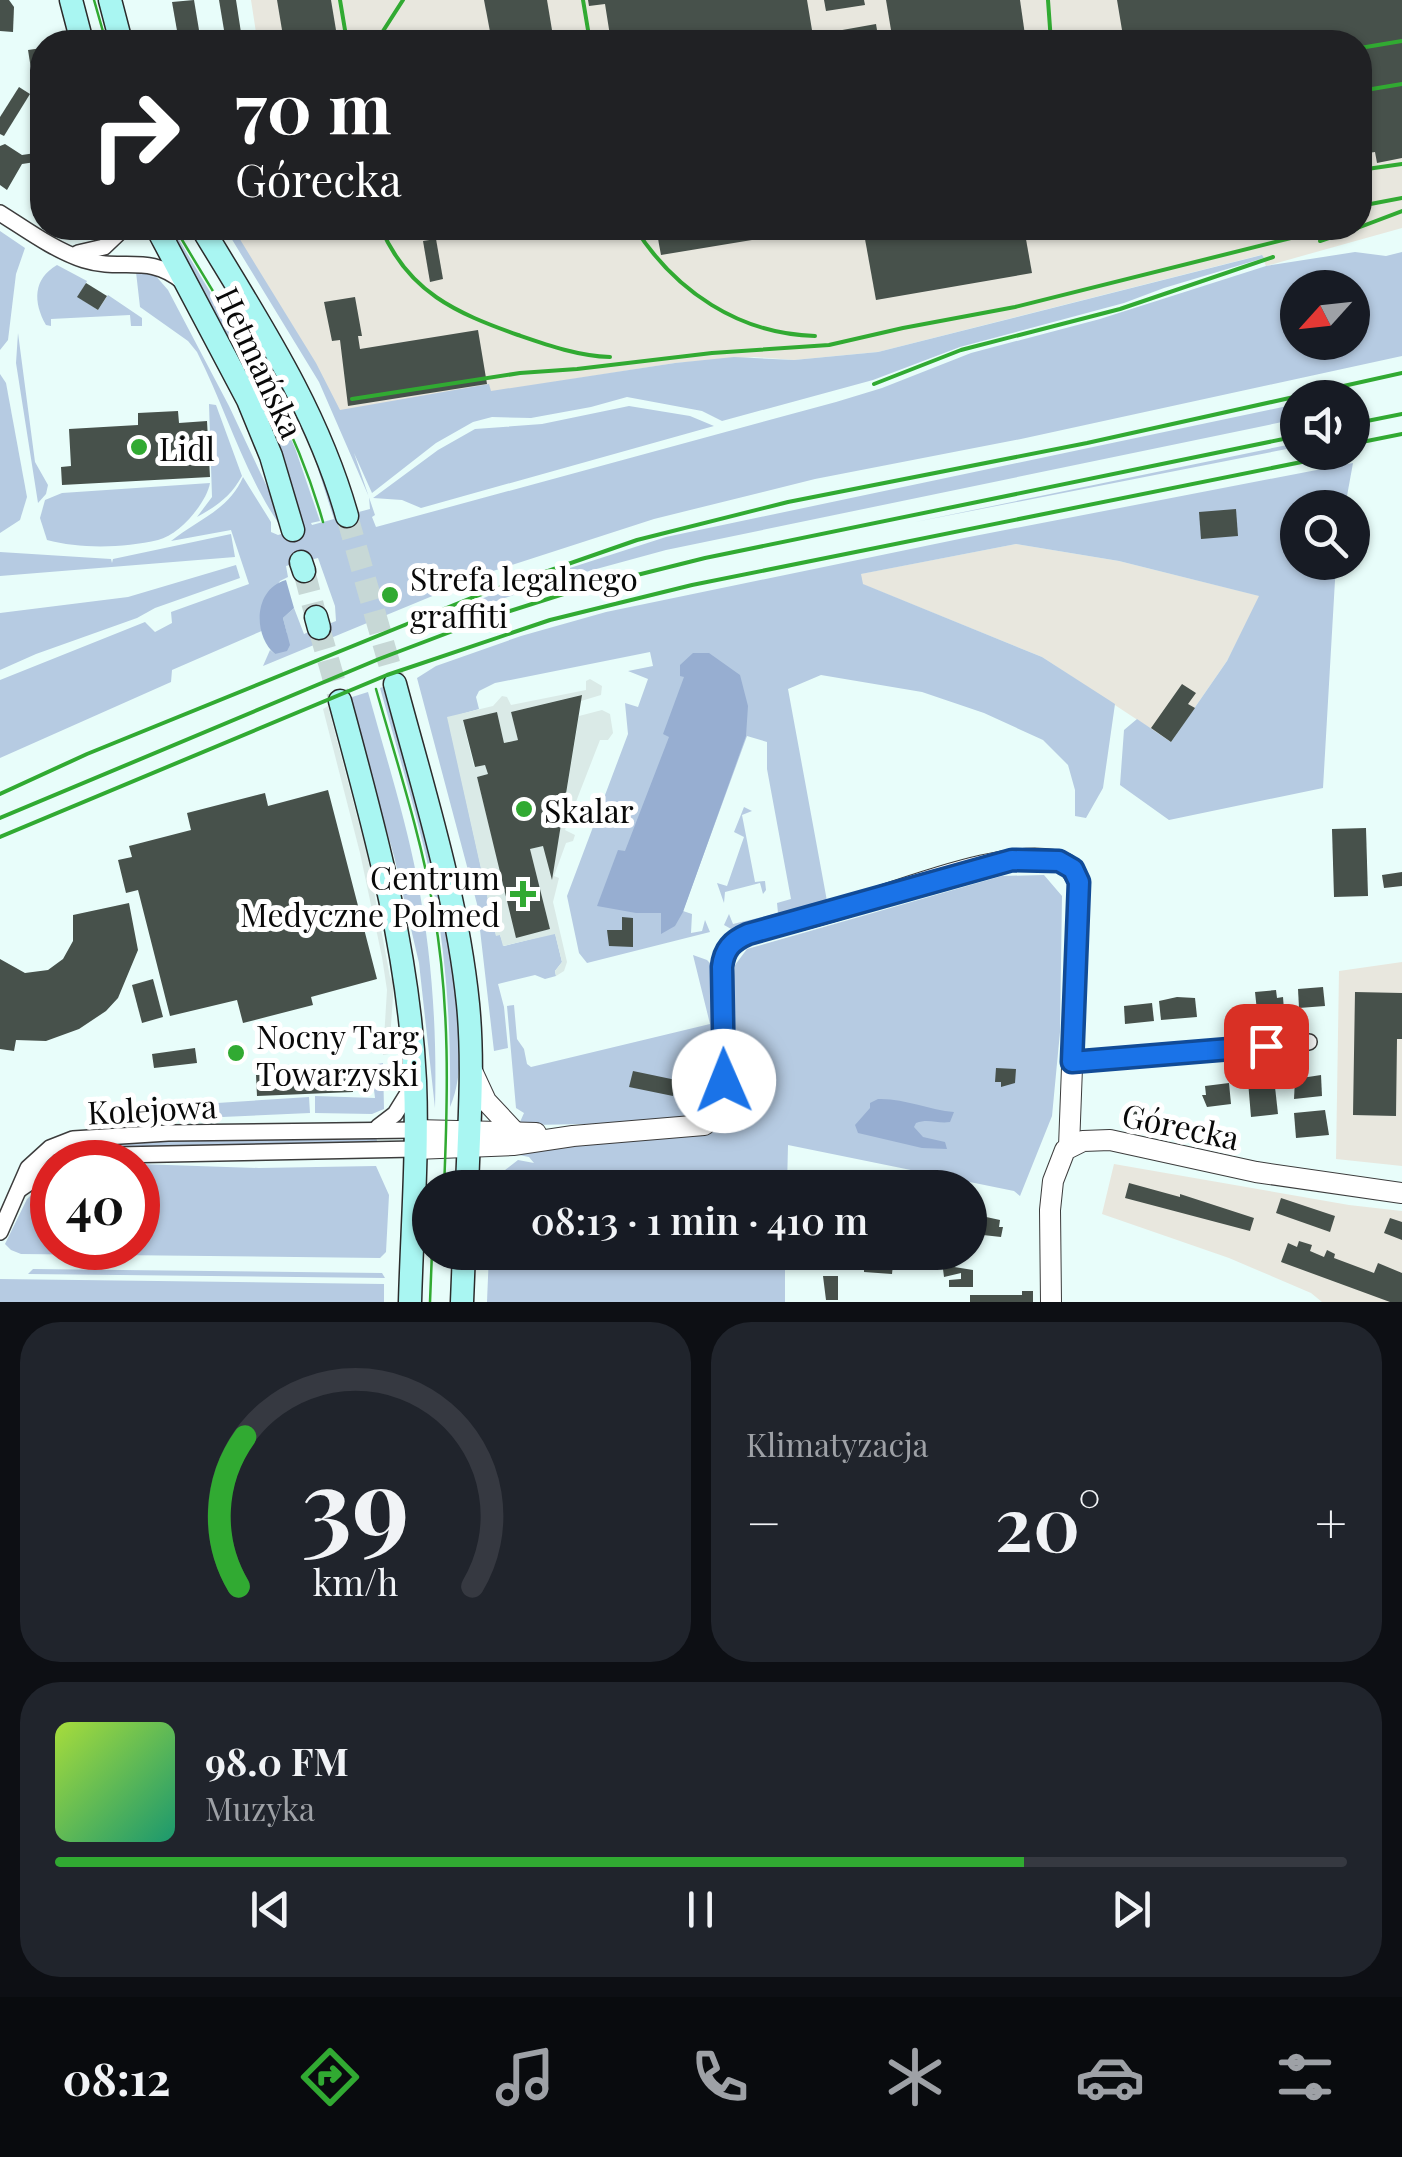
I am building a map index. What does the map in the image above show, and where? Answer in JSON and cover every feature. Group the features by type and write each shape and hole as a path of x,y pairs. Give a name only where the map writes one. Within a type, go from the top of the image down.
{"main road":[{"path":"72,0 79,30"},
{"path":"110,0 118,30"},
{"name":"Hetmańska","path":"163,240 257,422 293,530"},
{"name":"Hetmańska","path":"209,240 301,393 333,468 346,516"},
{"path":"395,684 452,904 466,987 471,1070 468,1170"},
{"path":"340,701 390,888 402,958 415,1079 410,1302"},
{"path":"462,1302 463,1270"}],"street":[{"path":"0,214 30,231"},
{"path":"46,240 100,263 154,264 176,276 190,290"},
{"path":"69,253 94,252 115,240"},
{"path":"469,1139 514,1132 573,1136 704,1125 717,1115 725,1090 723,960 726,950 737,939 1012,860 1059,861 1073,869 1079,882 1069,1147 1058,1162 1050,1202 1050,1302"},
{"path":"1072,1062 1309,1042"},
{"path":"471,1070 486,1100 514,1132"},
{"path":"374,1128 396,1114 415,1079"},
{"name":"Kolejowa","path":"0,1232 28,1168 42,1154 81,1137 374,1128 416,1139"},
{"path":"416,1139 545,1142 573,1136"},
{"name":"Kolejowa","path":"160,1154 416,1139"},
{"name":"Górecka","path":"1069,1147 1092,1139 1110,1140 1293,1178 1402,1193"},
{"path":"17,1192 30,1183"}],"shaded area":[{"path":"251,0 1402,0 1402,228 1372,236 1372,30 256,30"},
{"path":"0,231 25,248 16,274 8,340 0,350"},
{"path":"172,240 179,240 272,396 320,521 312,525 334,519 303,422 336,518 370,509 369,497 376,527 836,402 971,353 1100,319 1266,266 1355,252 1386,256 1402,252 1402,356 1021,439 815,479 654,519 493,571 263,666 270,650 275,654 287,634 283,618 294,608 304,634 336,621 335,606 318,558 286,566 288,577 280,581 260,613 264,630 172,670 171,682 0,758 0,680 145,622 155,632 172,623 171,612 249,584 231,530 171,541 230,498 243,477 271,522 271,532 278,535 302,528"},
{"path":"232,240 240,240 316,363 340,410 489,384 491,391 675,363 734,357 794,360 878,352 1262,255 1264,258 1124,303 960,347 873,380 722,421 702,411 627,397 531,418 492,417 473,422 436,443 372,493 354,453 369,496 319,382"},
{"path":"235,240 1359,240 1266,266 1261,255 878,352 794,360 754,357 675,363 338,416 313,366"},
{"path":"57,265 87,281 78,297 98,310 108,295 142,318 142,326 131,326 130,315 51,319 51,326 46,325 38,292 43,277"},
{"path":"136,272 155,275 168,290 229,406 269,491 279,524 255,483 197,352 188,341 140,307"},
{"path":"18,333 35,462 48,485 38,503 16,363"},
{"path":"0,374 6,383 27,497 20,520 0,533"},
{"path":"209,404 216,405 242,476 223,500 197,517 212,497"},
{"path":"629,406 690,416 714,426 421,508 402,500 373,498 438,450 475,429 542,424"},
{"path":"1280,408 1280,423 666,550 556,580 443,620 441,615 514,586 666,537"},
{"path":"1280,447 1280,450 915,522"},
{"path":"1317,470 1352,470 1348,490 1280,490 1280,580 1335,580 1323,788 1169,820 1120,785 1124,730 1137,719 1171,742 1227,661 1259,596 1119,561 1016,544 861,574 863,584 1042,657 1115,704 1103,788 1086,818 1075,816 1075,790 1068,765 1043,740 984,713 922,692 821,675 788,689 827,901 824,908 733,930 724,925 729,914 733,924 778,913 777,903 791,899 767,769 767,742 747,736 683,911 692,914 691,933 702,931 705,920 710,932 587,963 579,953 567,896 628,734 625,703 638,707 648,679 628,671 653,666 650,652 495,683 479,691 479,709 448,718 496,935 500,935 504,946 555,933 562,962 556,976 545,979 535,975 498,984 508,1048 494,1051 477,904 417,678 436,666 521,636 606,612"},
{"path":"210,483 190,518 158,540 102,546 60,543 47,540 40,518 45,500 62,493"},
{"path":"231,534 235,557 0,576 0,552 111,559 112,563 113,559"},
{"path":"1016,544 1119,561 1260,596 1227,661 1171,742 1042,657 862,584 860,574"},
{"path":"236,565 240,578 0,670 0,613 128,597"},
{"path":"286,580 294,608 283,618 290,645 287,651 275,654 263,636 260,614 267,593"},
{"path":"693,653 709,653 740,675 748,706 746,736 683,912 675,926 661,934 661,913 597,906 618,850 625,851 669,737 663,734 684,677 680,676 680,665"},
{"path":"590,679 602,686 601,695 581,701 581,695 511,712 518,740 504,743 497,712 463,721 474,767 485,765 488,774 477,777 515,930 538,932 550,929 530,849 558,842 579,716 602,710 610,714 613,733 608,740 600,740 565,830 575,835 573,841 566,843 554,876 559,878 553,902 567,962 564,971 556,976 562,962 555,934 503,946 500,935 496,936 447,717 493,706 502,696 511,705 586,690 586,681"},
{"path":"383,687 426,838 452,961 459,1019 459,1068 450,1107 447,995 437,911 380,688"},
{"path":"368,692 407,832 422,907 432,992 435,1108 419,963 394,856 349,698"},
{"path":"328,706 367,854 394,982 389,1054 383,1055 387,990 382,957 323,709"},
{"path":"744,807 752,811 742,815 755,882 765,881 766,890 763,894 760,883 725,892 724,903 717,883 727,886 744,837 734,832"},
{"path":"1044,875 1062,896 1060,1032 1052,1116 1020,1196 987,1186 987,1170 911,1170 788,1145 787,1170 505,1170 518,1160 534,1163 519,1155 519,1150 697,1136 718,1129 735,1090 731,1010 735,965 747,949 1002,876"},
{"path":"693,955 713,966 718,1089 705,1111 679,1122 520,1122 524,1113 516,1108 507,1006 514,1005 517,1039 531,1067 710,1024"},
{"path":"1402,962 1402,1166 1336,1159 1339,971"},
{"path":"383,1063 384,1109 372,1114 315,1113 315,1096 375,1098 371,1065"},
{"path":"309,1097 310,1113 155,1120 155,1107"},
{"path":"878,1099 954,1112 950,1122 921,1122 914,1127 923,1137 945,1142 947,1149 922,1148 858,1133 855,1125 870,1103"},
{"path":"376,1136 377,1141 160,1148 160,1141"},
{"path":"1114,1164 1402,1211 1402,1302 1322,1302 1311,1293 1229,1258 1102,1214"},
{"path":"160,1165 376,1166 389,1195 386,1252 380,1258 160,1256"},
{"path":"30,1196 30,1254 21,1254 5,1244"},
{"path":"32,1270 120,1270 382,1273 385,1278 28,1274"},
{"path":"488,1270 785,1270 785,1302 487,1302"},
{"path":"0,1279 384,1284 384,1302 0,1302"}],"building":[{"path":"0,0 9,0 14,7 13,32 0,31"},
{"path":"194,0 199,30 177,30 172,2"},
{"path":"219,0 236,0 241,30 224,30"},
{"path":"277,0 331,0 336,30 282,30"},
{"path":"484,0 547,0 552,30 490,30"},
{"path":"588,0 807,0 812,30 609,30 605,4 589,6"},
{"path":"824,0 864,0 865,5 826,11"},
{"path":"886,0 1020,0 1024,30 891,30"},
{"path":"1117,0 1402,0 1402,158 1377,163 1372,152 1372,30 1122,30"},
{"path":"876,24 877,30 842,30"},
{"path":"19,87 30,94 4,136 0,134 0,117"},
{"path":"5,144 22,155 30,154 30,163 22,164 7,190 0,185 0,146"},
{"path":"436,240 443,279 430,282 423,241"},
{"path":"658,240 752,240 661,255"},
{"path":"865,240 1026,240 1032,273 876,300"},
{"path":"86,283 107,296 98,310 77,297"},
{"path":"355,297 362,336 358,336 360,349 478,330 487,384 348,406 340,340 332,341 324,302"},
{"name":"Lidl","path":"178,411 179,423 207,421 210,477 62,485 61,467 71,466 69,429 138,425 138,413"},
{"path":"1236,509 1238,536 1201,539 1199,512"},
{"path":"1182,684 1196,693 1188,704 1195,708 1171,742 1151,728"},
{"name":"Skalar","path":"582,695 552,880 543,846 530,849 550,929 516,938 477,777 488,774 485,765 475,767 463,720 497,712 504,743 518,740 511,712"},
{"path":"328,790 377,979 311,997 313,1005 243,1023 237,1000 170,1016 138,890 126,893 118,860 132,857 129,846 191,830 187,813 265,793 268,806"},
{"path":"1366,828 1368,896 1334,897 1332,829"},
{"path":"1402,872 1402,886 1384,888 1382,875"},
{"path":"129,903 138,950 118,998 79,1029 46,1041 16,1040 14,1051 0,1049 0,959 25,973 48,970 63,959 73,941 73,915"},
{"path":"622,917 633,918 633,947 609,946 607,930 622,930"},
{"path":"153,979 163,1017 142,1023 132,985"},
{"path":"1323,987 1325,1006 1299,1008 1298,989"},
{"path":"1276,990 1277,998 1283,997 1284,1010 1257,1011 1255,992"},
{"path":"1355,992 1402,993 1396,1116 1353,1115"},
{"path":"1195,998 1197,1017 1161,1020 1159,1001"},
{"path":"1152,1003 1154,1021 1125,1024 1124,1006"},
{"path":"195,1048 197,1063 154,1068 152,1054"},
{"path":"996,1068 1016,1069 1015,1083 1001,1087 1001,1082 995,1082"},
{"path":"352,1071 353,1092 257,1096 256,1075"},
{"path":"633,1071 676,1080 673,1096 629,1087"},
{"path":"1321,1075 1322,1096 1294,1099 1295,1079"},
{"path":"1274,1078 1278,1114 1251,1117 1248,1081"},
{"path":"1229,1083 1231,1104 1207,1107 1202,1095 1206,1095 1205,1086"},
{"path":"1144,1104 1145,1117 1126,1119 1125,1105"},
{"path":"1325,1110 1329,1135 1296,1138 1294,1113"},
{"path":"1129,1183 1180,1194 1254,1218 1250,1231 1125,1198"},
{"path":"1281,1198 1335,1216 1330,1232 1276,1213"},
{"path":"987,1217 1000,1220 1001,1237 987,1235"},
{"path":"1390,1218 1402,1222 1402,1240 1384,1233"},
{"path":"1299,1241 1312,1245 1310,1251 1324,1257 1327,1250 1335,1254 1334,1258 1374,1273 1378,1263 1402,1273 1402,1302 1390,1302 1281,1262 1288,1243 1297,1247"},
{"path":"864,1270 892,1270 892,1274"},
{"path":"943,1270 973,1270 973,1287 949,1287 949,1280 961,1279 961,1273 944,1277"},
{"path":"823,1276 838,1276 838,1300 826,1300"},
{"path":"1022,1291 1033,1291 1033,1302 970,1302 970,1295 1022,1295"}],"tunnel":[{"path":"347,516 395,684"},
{"path":"304,571 316,617"},
{"path":"319,628 340,701"}],"tram line":[{"path":"94,0 103,30"},
{"path":"182,240 277,405 310,480 323,522"},
{"path":"376,689 422,856 439,946 446,1050 445,1170"},
{"path":"430,1302 431,1270"}],"railway":[{"path":"340,0 345,30"},
{"path":"384,30 403,0"},
{"path":"583,0 588,30"},
{"path":"1048,0 1050,30"},
{"path":"1372,46 1402,41"},
{"path":"1372,89 1402,84"},
{"path":"1372,168 1402,164"},
{"path":"1372,204 1402,198"},
{"path":"1372,222 1402,211"},
{"path":"387,240 405,269 436,297 455,308 551,346 610,357"},
{"path":"643,240 689,289 735,318 760,327 815,336"},
{"path":"352,399 520,373 829,345 1015,307 1283,240"},
{"path":"874,384 961,350 1120,309 1273,257"},
{"path":"0,794 87,754 476,596 637,540 788,502 1087,443 1402,373"},
{"path":"1370,420 1402,414"},
{"path":"1370,440 1402,434"},
{"path":"0,818 379,659 573,591 705,558 1280,440"},
{"path":"0,837 387,675 550,620 692,585 1280,466"}],"place":[{"name":"Lidl","path":"139,447"},
{"name":"Strefa legalnego graffiti","path":"390,595"},
{"name":"Skalar","path":"524,809"},
{"name":"Centrum Medyczne Polmed","path":"523,894"},
{"name":"Nocny Targ Towarzyski","path":"236,1053"}],"route":[{"path":"724,1081 722,967 726,950 733,942 748,934 970,870 1028,858 1067,864 1079,882 1072,1062 1266,1046"}]}
